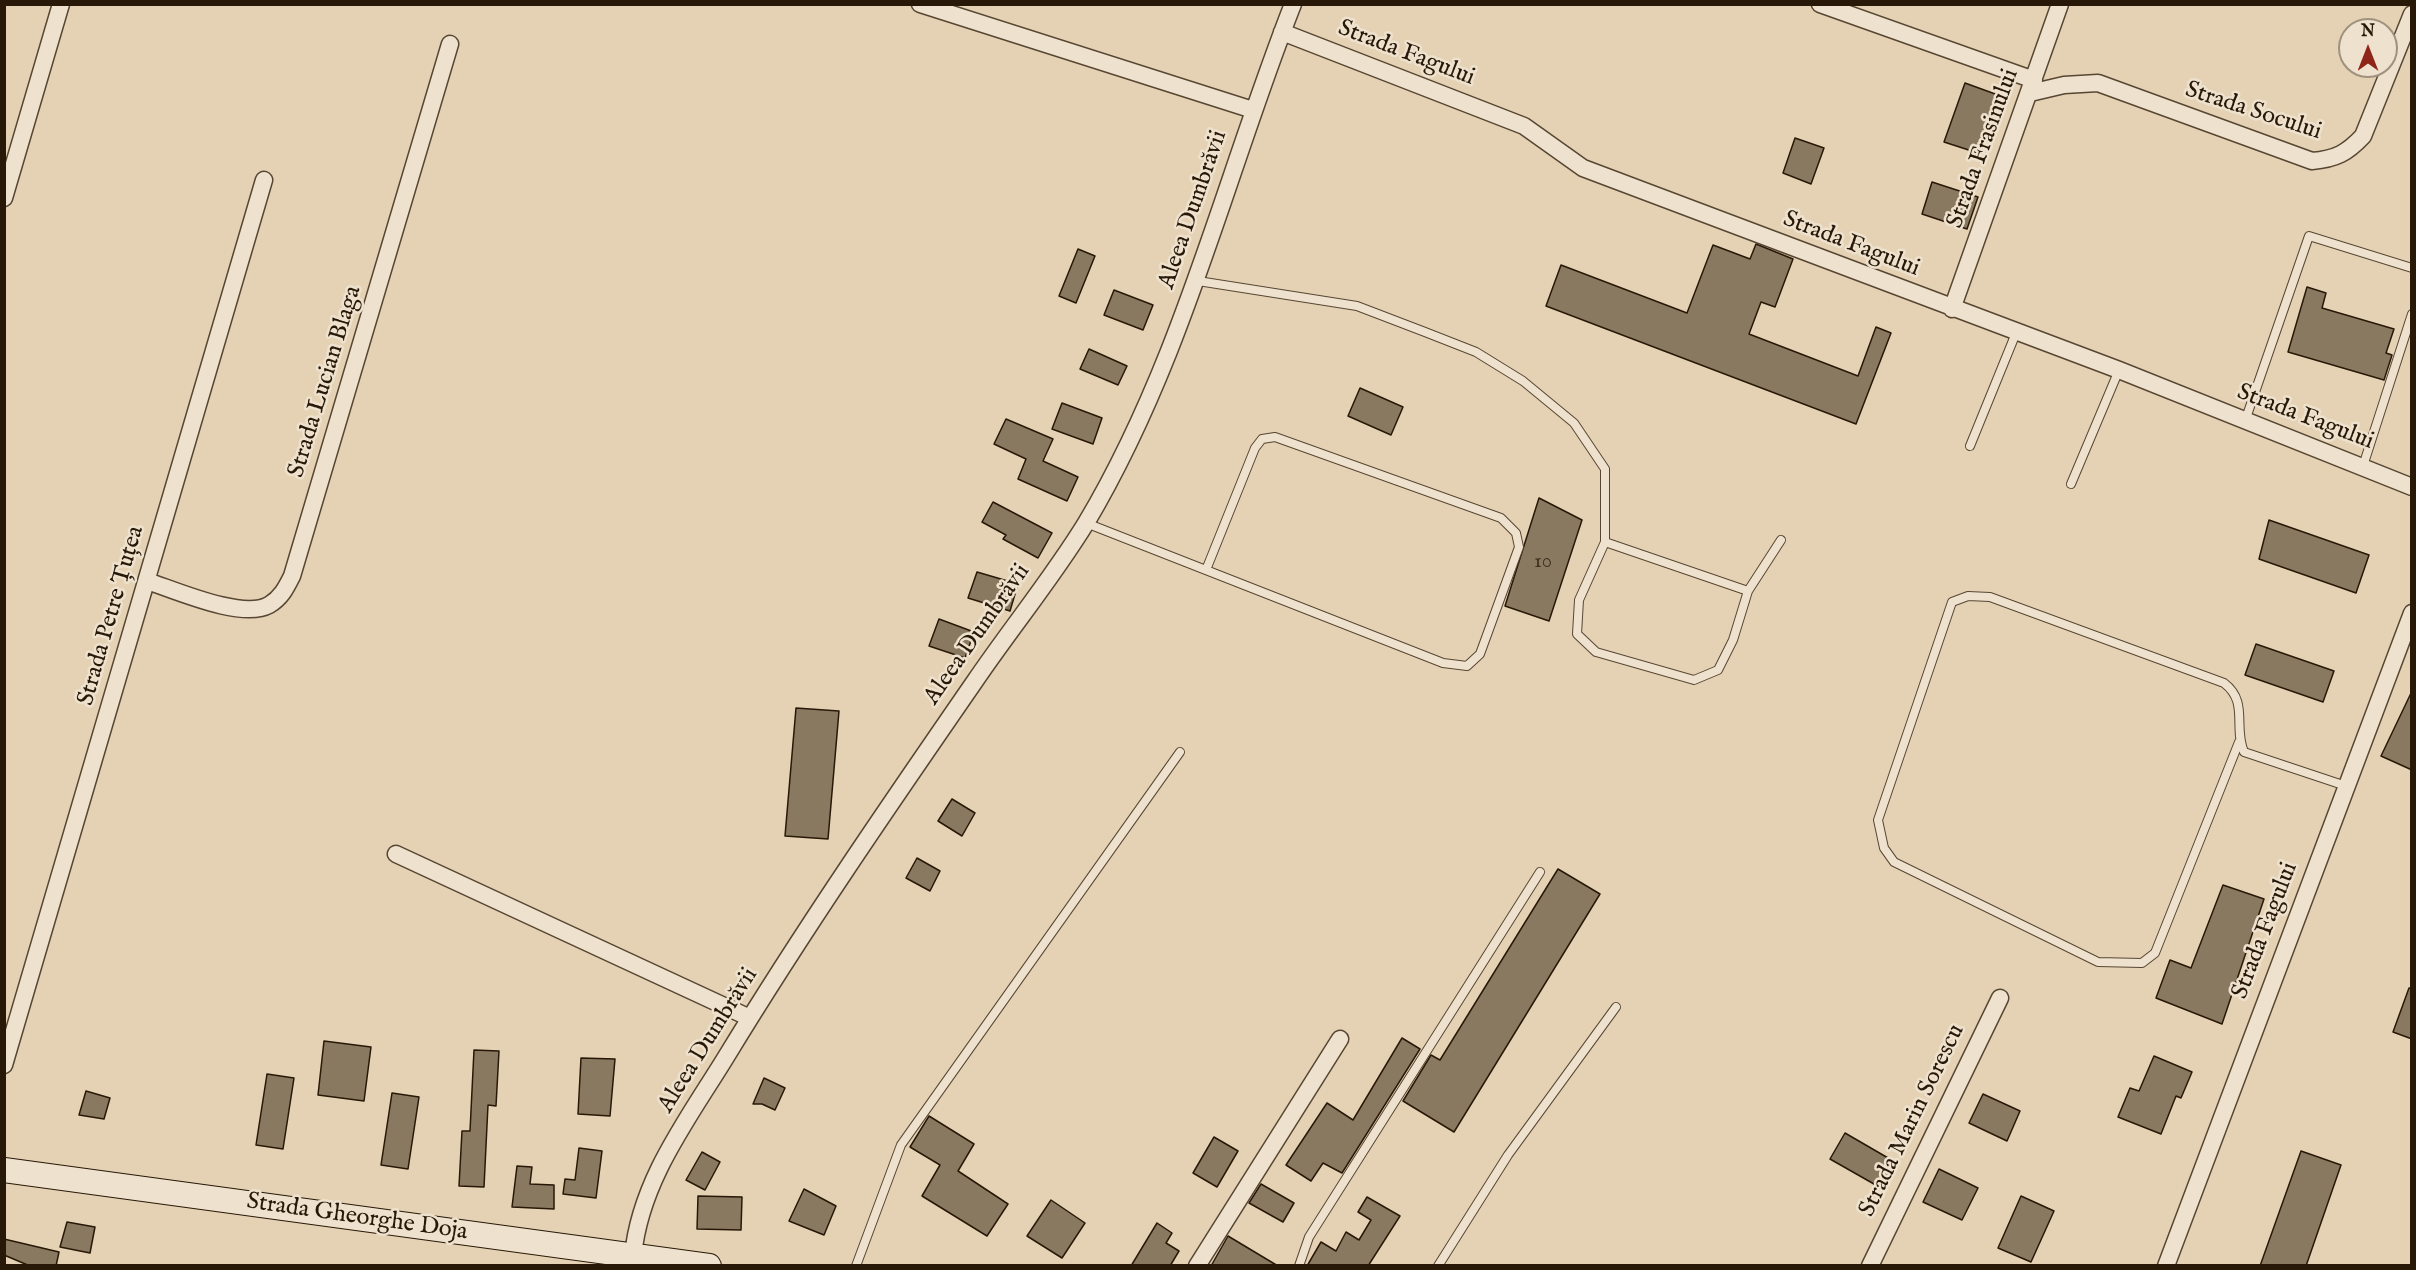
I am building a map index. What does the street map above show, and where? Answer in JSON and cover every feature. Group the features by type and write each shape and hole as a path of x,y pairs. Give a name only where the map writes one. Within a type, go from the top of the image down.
{"main road":[{"name":"Strada Gheorghe Doja","path":"4,1170 709,1266"}],"street":[{"path":"4,198 61,4"},
{"path":"920,4 1253,110"},
{"name":"Aleea Dumbrăvii","path":"633,1256 639,1213 653,1180 750,1018 974,682 1086,524 1145,405 1198,281 1253,110 1293,4"},
{"path":"1820,4 2032,87"},
{"name":"Strada Frasinului","path":"1952,309 2060,4"},
{"name":"Strada Socului","path":"2032,87 2098,83 2312,161 2333,160 2348,152 2363,136 2412,14"},
{"name":"Strada Fagului","path":"1282,32 1524,126 1583,168 1952,309 2119,370 2412,487"},
{"name":"Strada Lucian Blaga","path":"147,581 230,607 249,609 267,606 282,595 292,576 450,45"},
{"name":"Strada Petre Țuțea","path":"4,1065 264,180"},
{"name":"Strada Fagului","path":"2166,1266 2412,613"},
{"path":"396,854 750,1018"},
{"name":"Strada Marin Sorescu","path":"1870,1266 2000,998"},
{"path":"1197,1266 1340,1039"}],"lane":[{"path":"2245,421 2309,236 2412,268"},
{"path":"1198,281 1357,306 1476,352 1523,381 1574,423 1605,469 1605,542 1579,600 1577,634 1596,652 1694,680 1718,670 1732,640 1748,591 1781,540"},
{"path":"2363,466 2412,314"},
{"path":"1970,446 2016,333"},
{"path":"2071,484 2119,370"},
{"path":"1086,524 1443,663 1467,666 1480,654 1519,547 1516,532 1501,518 1275,437 1262,439 1255,448 1206,570"},
{"path":"1605,542 1748,591"},
{"path":"2240,742 2155,953 2142,963 2098,962 1894,862 1884,848 1878,820 1952,602 1968,596 1990,597 2224,683 2234,690 2241,710 2240,742 2244,752 2346,786"},
{"path":"856,1266 901,1145 1180,752"},
{"path":"1299,1266 1309,1237 1540,872"},
{"path":"1438,1266 1508,1155 1616,1007"}],"building":[{"path":"1965,83 1998,95 1978,153 1944,142"},
{"path":"1795,138 1824,148 1811,184 1783,173"},
{"path":"1932,182 1978,197 1967,229 1922,214"},
{"path":"1756,244 1793,259 1775,307 1761,302 1749,334 1858,376 1876,327 1891,333 1856,424 1546,306 1561,265 1687,313 1713,245 1750,259"},
{"path":"1078,249 1095,256 1076,303 1059,296"},
{"path":"2307,287 2326,293 2322,308 2394,329 2386,353 2392,355 2384,380 2288,352"},
{"path":"1114,290 1153,305 1143,330 1104,315"},
{"path":"1089,349 1127,366 1118,385 1080,369"},
{"path":"1360,388 1403,407 1391,435 1348,416"},
{"path":"1062,403 1102,418 1093,444 1052,429"},
{"path":"1006,419 1053,439 1043,461 1078,477 1067,501 1018,479 1026,459 994,444"},
{"path":"1539,498 1582,520 1549,621 1505,606"},
{"path":"993,502 1052,533 1038,558 1003,539 1006,535 982,522"},
{"path":"2269,520 2369,555 2356,593 2259,559"},
{"path":"977,572 1018,584 1010,611 968,598"},
{"path":"939,619 974,632 965,658 929,646"},
{"path":"2256,644 2334,671 2323,702 2245,675"},
{"path":"2412,691 2412,770 2381,756"},
{"path":"796,708 839,711 828,839 785,836"},
{"path":"952,799 975,813 962,836 938,821"},
{"path":"917,858 940,871 930,891 906,878"},
{"path":"1558,869 1600,894 1454,1132 1403,1101 1431,1055 1440,1060"},
{"path":"2223,885 2264,899 2222,1024 2156,998 2170,960 2191,968"},
{"path":"2409,988 2412,988 2412,1039 2393,1032"},
{"path":"1402,1038 1420,1049 1342,1173 1323,1163 1311,1181 1286,1165 1327,1103 1353,1120"},
{"path":"324,1041 371,1047 364,1101 318,1095"},
{"path":"474,1050 499,1051 496,1106 488,1105 484,1187 459,1186 462,1131 470,1131"},
{"path":"2154,1056 2192,1072 2181,1098 2176,1096 2161,1134 2118,1117 2130,1088 2139,1091"},
{"path":"581,1058 615,1059 610,1116 578,1114"},
{"path":"267,1074 294,1078 283,1149 256,1145"},
{"path":"764,1078 785,1088 775,1110 762,1104 753,1104"},
{"path":"86,1091 110,1098 104,1119 79,1115"},
{"path":"392,1093 419,1097 408,1169 381,1165"},
{"path":"1983,1094 2020,1111 2007,1141 1969,1123"},
{"path":"929,1116 974,1144 958,1171 1008,1204 987,1236 922,1196 940,1165 910,1147"},
{"path":"1845,1133 1895,1162 1881,1188 1830,1159"},
{"path":"1214,1137 1238,1151 1217,1187 1193,1173"},
{"path":"579,1148 602,1151 596,1198 563,1194 565,1179 575,1180"},
{"path":"2301,1151 2341,1165 2306,1266 2260,1266"},
{"path":"702,1152 720,1162 705,1190 686,1180"},
{"path":"517,1166 532,1167 530,1184 554,1185 554,1209 512,1207"},
{"path":"1939,1169 1978,1188 1962,1220 1923,1202"},
{"path":"1261,1184 1294,1203 1283,1222 1249,1203"},
{"path":"804,1189 836,1206 824,1235 789,1221"},
{"path":"698,1196 742,1197 741,1230 697,1229"},
{"path":"2021,1196 2054,1211 2031,1262 1998,1248"},
{"path":"1367,1197 1400,1216 1368,1266 1307,1266 1321,1242 1336,1251 1346,1232 1359,1240 1371,1220 1358,1212"},
{"path":"1051,1200 1085,1223 1062,1258 1027,1236"},
{"path":"67,1222 95,1227 90,1253 60,1247"},
{"path":"1157,1223 1172,1233 1166,1243 1179,1251 1170,1266 1131,1266"},
{"path":"1228,1236 1278,1266 1211,1266"},
{"path":"4,1239 59,1252 56,1266 30,1266 4,1255"}]}
